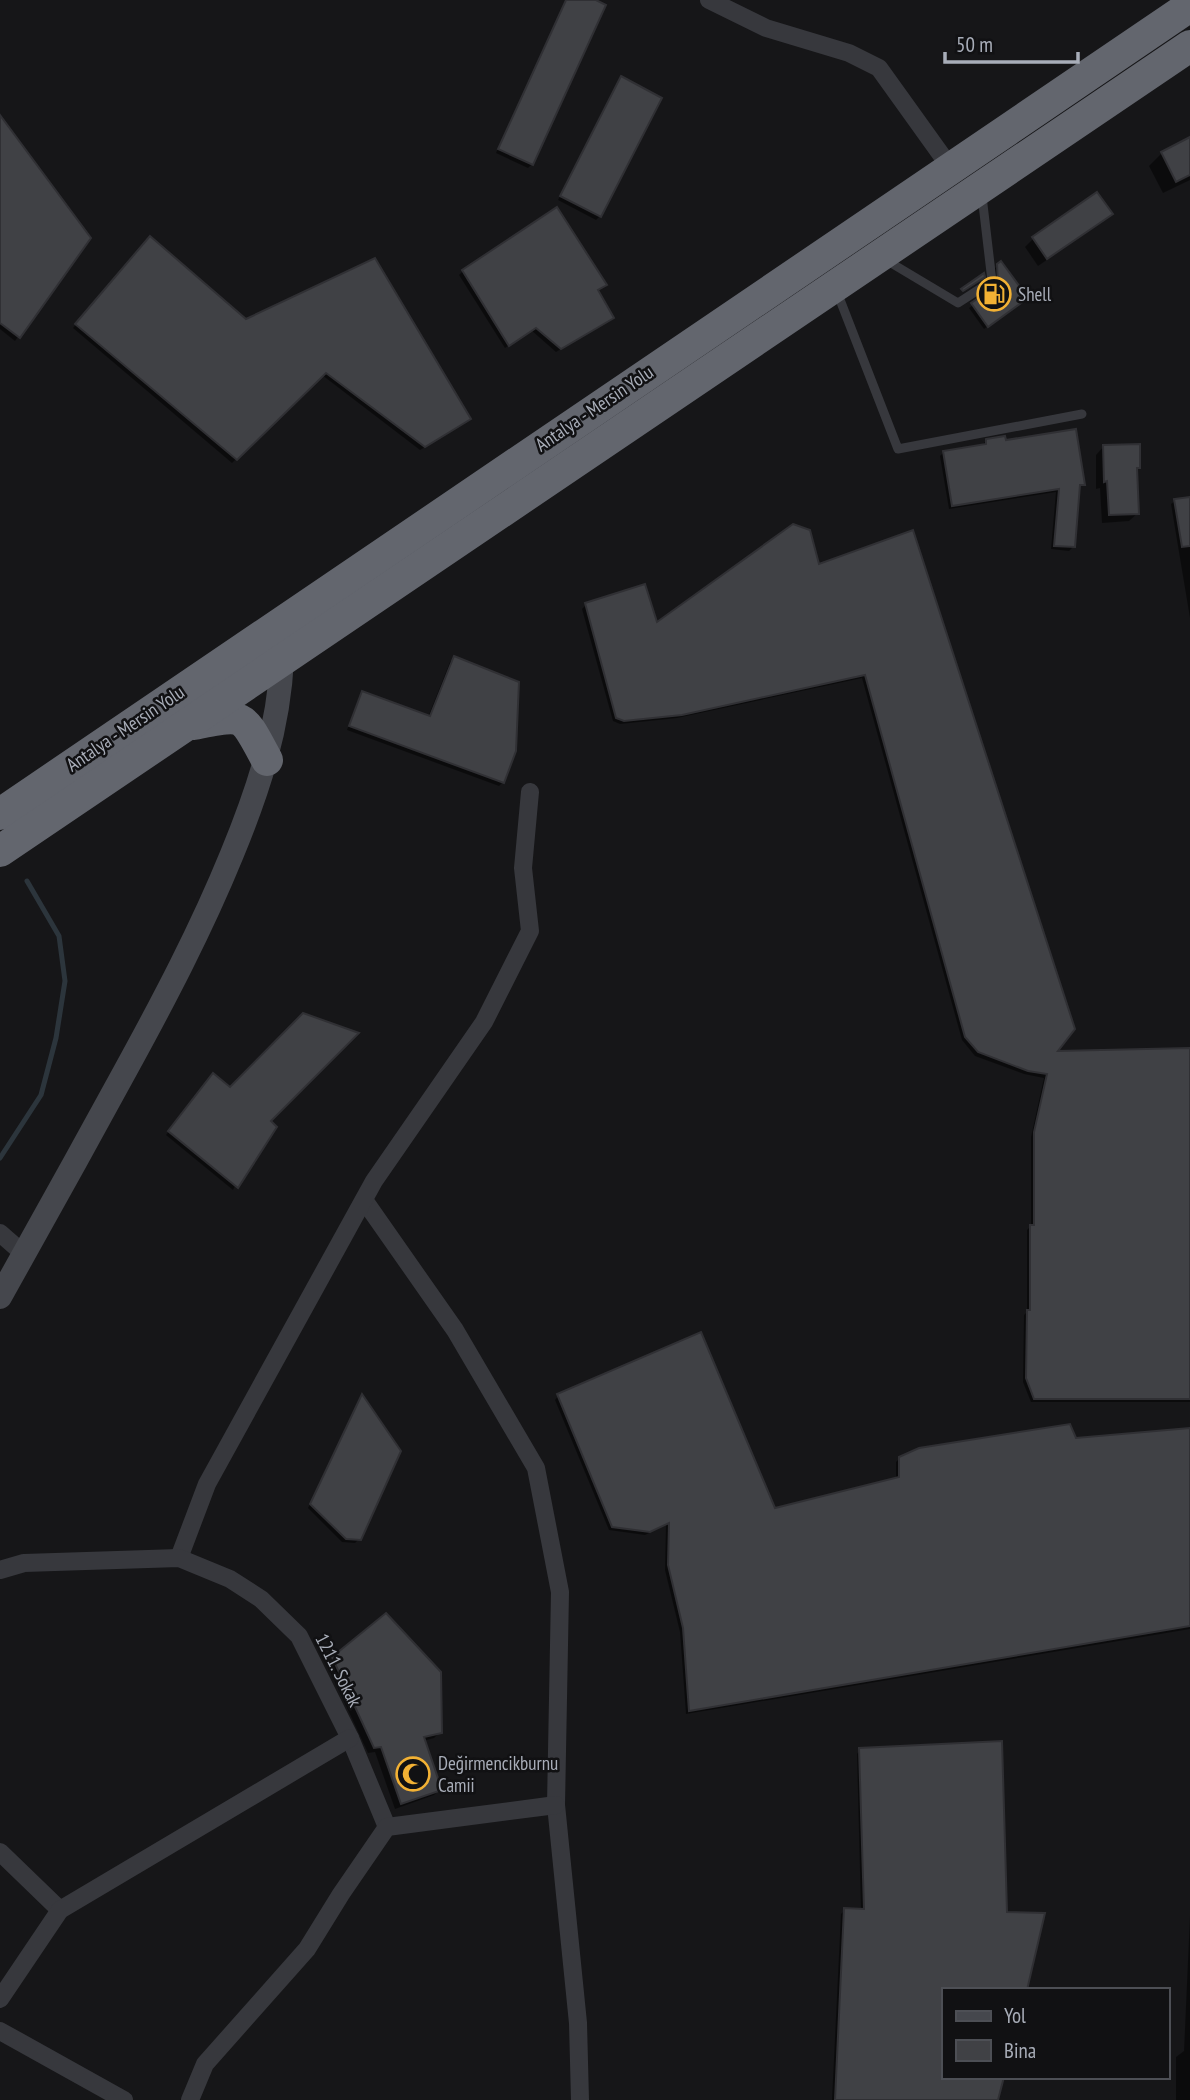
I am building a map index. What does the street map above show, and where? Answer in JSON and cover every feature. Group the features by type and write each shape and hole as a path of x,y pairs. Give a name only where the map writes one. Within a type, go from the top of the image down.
{"highway":[{"name":"Antalya - Mersin Yolu","path":"0,814 1190,6"},
{"name":"Antalya - Mersin Yolu","path":"0,851 1190,46"},
{"path":"265,632 282,659"},
{"path":"181,727 230,717 240,719 248,724 267,760"}],"street":[{"path":"709,0 766,28 849,53 879,68 950,167"},
{"path":"0,1297 147,1031 206,916 252,805 267,760 281,689 282,659"},
{"path":"179,1558 207,1484 374,1181 484,1021 530,931 523,868 530,792"},
{"path":"364,1200 455,1330 536,1468 560,1592 556,1805 578,2023 580,2100"},
{"path":"0,1233 24,1254"},
{"name":"1211. Sokak","path":"0,1570 24,1563 179,1558 230,1579 261,1599 299,1636 350,1738 387,1827"},
{"path":"0,1999 60,1910 350,1738"},
{"path":"190,2100 205,2064 307,1949 387,1827 556,1805"},
{"path":"0,1852 60,1910"},
{"path":"0,2031 124,2100"}],"lane":[{"path":"878,256 958,303 992,281 981,187"},
{"path":"835,286 898,449 1082,414"}],"building":[{"path":"566,0 596,0 606,5 533,165 498,149"},
{"path":"621,76 662,98 601,217 560,196"},
{"path":"0,115 91,238 20,338 0,323"},
{"path":"1190,137 1190,175 1176,182 1161,152"},
{"path":"1097,192 1113,214 1047,259 1032,237"},
{"path":"557,207 607,285 598,290 614,318 561,349 536,328 509,346 462,270"},
{"path":"150,236 246,319 375,258 471,419 425,447 326,373 237,460 75,324"},
{"name":"Shell","path":"1001,261 1028,298 988,327 971,303 998,285 997,264"},
{"path":"984,273 985,277 963,291 961,289"},
{"path":"1076,429 1085,485 1080,485 1075,547 1054,546 1059,489 952,506 943,451 986,444 986,439 1005,436 1006,440"},
{"path":"1140,444 1140,468 1137,468 1139,514 1109,515 1107,481 1104,482 1103,445"},
{"path":"1190,497 1190,546 1182,547 1174,499"},
{"path":"793,524 810,530 819,564 913,530 1075,1029 1058,1051 1190,1048 1190,1399 1034,1399 1026,1378 1027,1310 1030,1310 1030,1225 1034,1225 1034,1132 1047,1074 1028,1071 978,1052 965,1037 865,675 682,715 624,721 616,718 585,603 645,584 657,622"},
{"path":"454,656 519,682 516,751 504,783 349,726 362,691 430,716"},
{"path":"303,1013 359,1033 271,1121 277,1127 238,1188 168,1131 213,1073 230,1087"},
{"path":"701,1332 775,1508 899,1477 899,1457 919,1448 1070,1424 1076,1438 1190,1428 1190,1626 689,1711 683,1628 668,1565 669,1523 650,1532 612,1527 557,1394"},
{"path":"362,1394 401,1451 361,1540 346,1539 310,1504"},
{"path":"386,1613 441,1672 442,1733 424,1737 442,1790 401,1804 381,1747 374,1748 332,1657"},
{"path":"1002,1741 1007,1912 1045,1913 1027,1988 942,1988 942,2079 1003,2079 998,2100 835,2100 844,1908 864,1909 859,1748"}],"waterway":[{"path":"0,1158 41,1095 56,1038 65,981 59,936 27,881"}],"place":[{"name":"Shell","path":"994,294"},
{"name":"Değirmencikburnu Camii","path":"413,1774"}]}
